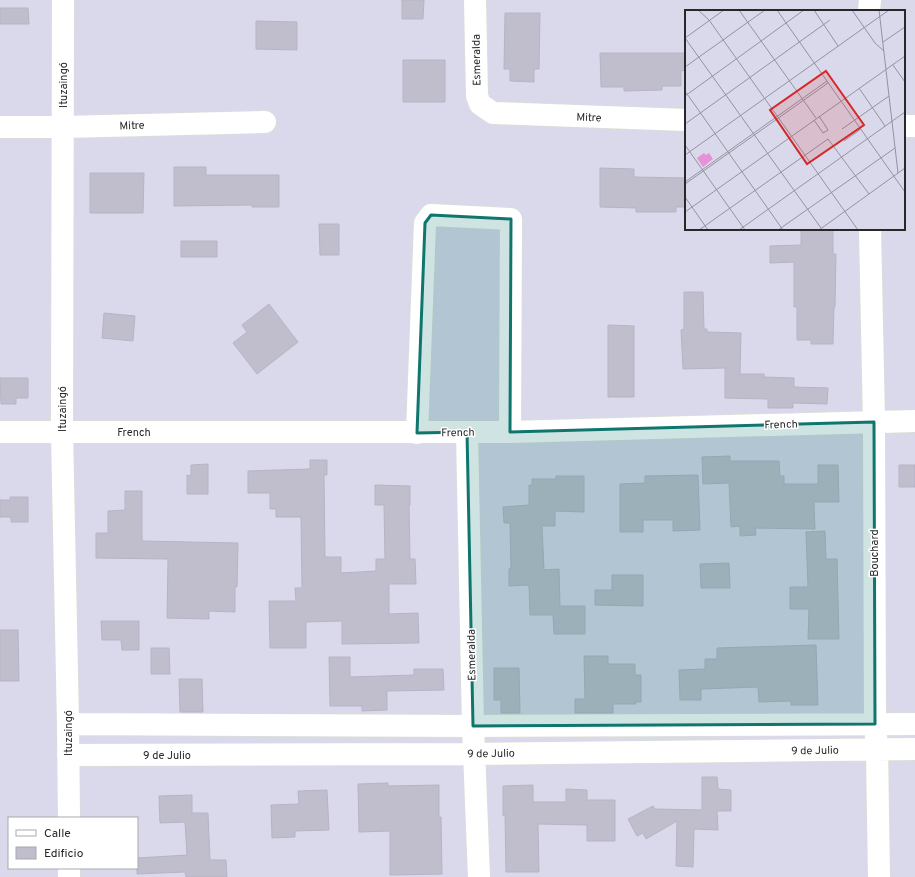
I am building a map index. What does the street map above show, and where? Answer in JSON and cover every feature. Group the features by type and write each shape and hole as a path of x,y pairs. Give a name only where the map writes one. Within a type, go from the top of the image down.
{"street":[{"name":"Ituzaingó","path":"63,0 62,432 69,817"},
{"name":"Esmeralda","path":"475,0 477,96 480,104 493,113"},
{"path":"869,10 870,0"},
{"name":"Mitre","path":"493,113 685,120"},
{"name":"Mitre","path":"0,127 265,122"},
{"path":"417,433 425,223 431,215 511,219 510,432"},
{"name":"Bouchard","path":"870,230 874,422 875,724 877,749 879,877"},
{"name":"French","path":"0,432 510,432 915,421"},
{"name":"Esmeralda","path":"467,432 473,726 479,877"},
{"path":"68,724 473,726 915,724"},
{"name":"9 de Julio","path":"68,755 474,754 915,749"}],"highlighted area":[{"path":"431,215 511,219 510,432 874,422 875,724 473,726 467,432 417,433 425,223"}],"building":[{"path":"402,0 424,0 423,19 402,19"},
{"path":"0,8 28,8 29,24 0,24"},
{"path":"505,13 540,13 539,69 534,69 534,82 510,81 510,69 504,69"},
{"path":"256,21 297,22 297,50 256,49"},
{"path":"600,53 685,53 685,70 681,71 681,86 662,86 662,90 624,91 624,87 601,87"},
{"path":"403,60 445,60 445,102 403,102"},
{"path":"174,167 206,167 206,175 279,175 279,207 252,207 252,205 174,206"},
{"path":"600,168 634,169 634,177 685,178 685,207 676,207 676,212 636,212 636,208 600,207"},
{"path":"90,173 144,173 143,213 90,213"},
{"path":"319,224 339,224 339,255 320,255"},
{"path":"801,230 833,230 833,254 836,254 833,344 811,344 811,340 797,340 797,307 794,307 794,262 770,263 770,246 801,245"},
{"path":"181,241 217,241 217,257 181,257"},
{"path":"684,292 703,292 704,329 707,329 707,332 741,333 740,374 764,374 764,377 794,378 794,387 828,388 827,404 793,403 793,408 768,408 768,399 725,398 725,368 683,369 681,330 684,329"},
{"path":"269,304 298,342 257,374 233,343 247,332 242,325"},
{"path":"104,313 135,316 133,341 102,338"},
{"path":"608,325 634,326 634,397 608,397"},
{"path":"0,378 28,378 28,398 16,398 16,404 1,404"},
{"path":"730,456 730,461 779,461 780,476 784,476 784,484 818,484 818,465 838,465 839,502 814,502 815,529 755,528 756,535 740,536 740,526 731,527 729,483 703,484 702,457"},
{"path":"310,460 327,460 327,475 324,475 325,557 341,557 341,573 376,571 376,559 385,559 384,505 375,505 375,485 410,486 410,559 415,559 416,584 389,584 389,614 418,613 419,643 342,644 342,621 306,622 306,648 270,648 269,601 296,601 295,588 302,588 301,517 276,517 276,509 270,509 270,493 248,493 248,471 310,469"},
{"path":"208,464 208,494 187,494 187,475 191,476 191,465"},
{"path":"899,465 915,465 915,487 899,487"},
{"path":"698,475 700,530 673,531 673,520 643,520 643,532 620,532 620,484 645,483 645,476"},
{"path":"556,476 584,476 584,512 555,511 555,526 542,526 544,570 559,569 560,606 585,606 585,634 554,634 553,615 530,615 529,585 509,586 509,569 511,568 510,523 504,523 503,507 529,505 529,485 532,485 532,479 556,479"},
{"path":"125,491 142,491 142,541 238,543 235,612 209,611 209,619 167,618 168,559 96,558 96,533 108,533 108,511 125,510"},
{"path":"10,497 28,497 28,522 11,522 11,517 0,517 0,500 10,500"},
{"path":"825,531 826,559 837,559 839,639 808,639 809,609 790,609 790,587 808,587 806,532"},
{"path":"729,563 730,588 701,588 700,564"},
{"path":"612,575 643,575 643,606 595,605 595,590 612,590"},
{"path":"101,621 139,621 139,650 122,650 121,640 102,640"},
{"path":"0,630 18,630 19,681 0,681"},
{"path":"816,645 818,705 791,705 791,701 759,702 758,687 701,689 701,700 680,700 679,670 705,669 705,659 717,659 717,648"},
{"path":"151,648 169,648 170,674 151,674"},
{"path":"584,656 608,656 608,664 635,664 635,675 641,675 641,702 635,702 636,704 613,704 613,713 575,713 575,699 585,699"},
{"path":"329,657 350,657 350,677 414,675 414,669 443,669 444,690 387,691 387,710 362,711 362,706 330,706"},
{"path":"494,668 519,668 520,713 501,713 501,700 494,700"},
{"path":"179,679 202,679 203,712 180,712"},
{"path":"702,777 717,777 718,789 731,790 731,811 717,811 718,830 694,829 693,867 676,866 677,821 646,839 643,833 637,836 628,819 653,806 655,809 702,810"},
{"path":"388,783 388,786 439,785 442,874 390,875 390,831 359,832 358,784"},
{"path":"533,785 533,802 566,802 566,789 587,790 587,800 615,800 615,841 587,841 587,825 538,824 539,872 506,872 503,786"},
{"path":"327,790 329,830 295,831 295,837 272,838 271,805 299,804 298,791"},
{"path":"192,795 192,813 208,813 210,860 226,860 227,877 186,877 185,872 137,874 138,858 187,855 185,822 160,823 159,796"}]}
